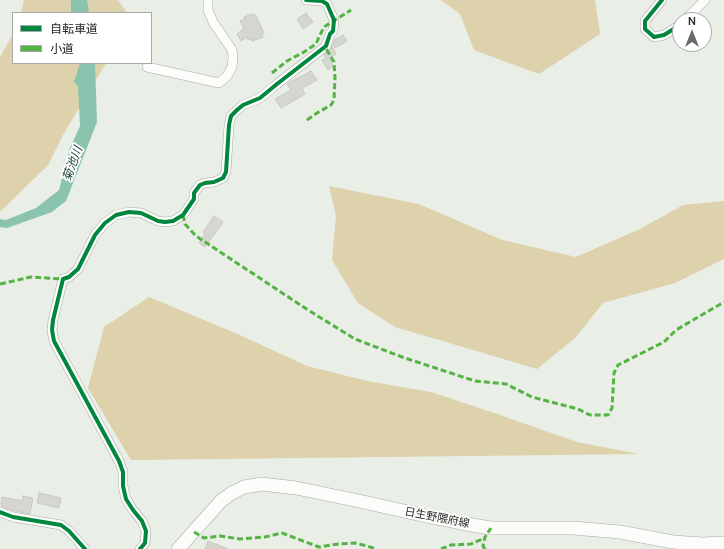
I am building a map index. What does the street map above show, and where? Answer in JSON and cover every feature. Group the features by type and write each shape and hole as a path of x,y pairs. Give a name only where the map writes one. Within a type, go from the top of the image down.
{"main road":[{"name":"日生野隈府線","path":"179,549 221,502 232,493 244,487 262,484 296,488 426,516 491,528 573,528 620,532 673,542 702,544 724,543"}],"street":[{"path":"147,67 219,83 227,76 232,67 232,50 213,22 208,10 208,0"},
{"path":"140,549 145,543 146,531 142,521 126,499 123,486 123,472 119,461 54,341 52,330 53,320 63,279 69,277 78,268 96,235 105,223 116,215 129,212 142,213 158,221 173,221 183,215 194,199 194,193 200,185 214,182 223,178 226,172 231,116 243,106 260,98 326,46 333,30 334,20 327,4 322,1 306,0"},
{"path":"662,0 645,21 645,29 654,37 664,35 672,30"},
{"path":"693,12 705,0"},
{"path":"0,512 13,517 61,525 69,531 85,549"}],"shaded area":[{"path":"24,0 118,0 126,12 21,12"},
{"path":"441,0 595,0 600,34 539,74 474,50 460,14"},
{"path":"12,36 12,64 105,64 63,135 48,165 0,212 0,57"},
{"path":"329,186 419,204 502,240 576,257 640,229 683,205 724,201 724,259 675,283 603,303 575,338 537,369 395,327 358,303 332,260 336,216"},
{"path":"149,297 240,335 307,366 367,381 431,392 577,442 639,454 131,460 88,388 104,327"}],"water":[{"path":"71,0 87,0 89,12 71,12"},
{"name":"菊池川","path":"80,64 95,64 97,122 66,201 52,212 7,228 0,227 0,219 6,220 36,208 59,190 70,148 80,126 78,86 74,82"}],"building":[{"path":"306,13 313,22 303,29 297,19"},
{"path":"252,14 253,16 255,14 264,33 262,34 263,37 252,41 251,39 248,40 247,37 241,41 237,34 244,29 240,21 245,19 244,17"},
{"path":"343,35 347,41 335,48 333,45 334,40"},
{"path":"332,46 336,54 329,58 333,66 328,70 322,60 326,58 324,55"},
{"path":"311,71 317,80 302,88 305,94 281,108 275,99 291,90 287,84"},
{"path":"214,216 223,222 205,247 199,243 205,234 203,232"},
{"path":"39,493 61,498 59,508 37,503"},
{"path":"23,496 33,498 30,514 1,506 2,497 23,501"},
{"path":"208,541 228,549 205,549"}],"marked path":[{"path":"272,73 287,61 316,44 324,27 351,10"},
{"path":"307,120 331,105 334,100 334,62 325,47"},
{"path":"183,215 185,224 196,236 308,310 355,339 402,357 475,381 506,384 532,397 578,409 590,415 608,415 612,408 614,373 618,365 664,342 676,330 724,302"},
{"path":"0,284 31,277 63,279"},
{"path":"485,549 483,546 485,537 491,528"},
{"path":"194,532 204,538 220,536 240,539 265,537 282,533 319,547 355,543 376,549"},
{"path":"441,549 451,545 471,544 485,539"}],"cycle path":[{"path":"140,549 145,543 146,531 142,521 126,499 123,486 123,472 119,461 54,341 52,330 53,320 63,279 69,277 78,269 95,235 105,223 116,215 129,212 141,213 158,221 173,221 183,215 194,199 194,193 200,185 214,182 223,178 226,172 231,116 243,105 260,98 326,46 330,34 333,31 334,20 327,4 322,1 306,0"},
{"path":"662,0 645,21 645,29 654,37 664,35 672,30"},
{"path":"0,512 13,517 61,525 69,531 85,549"}]}
